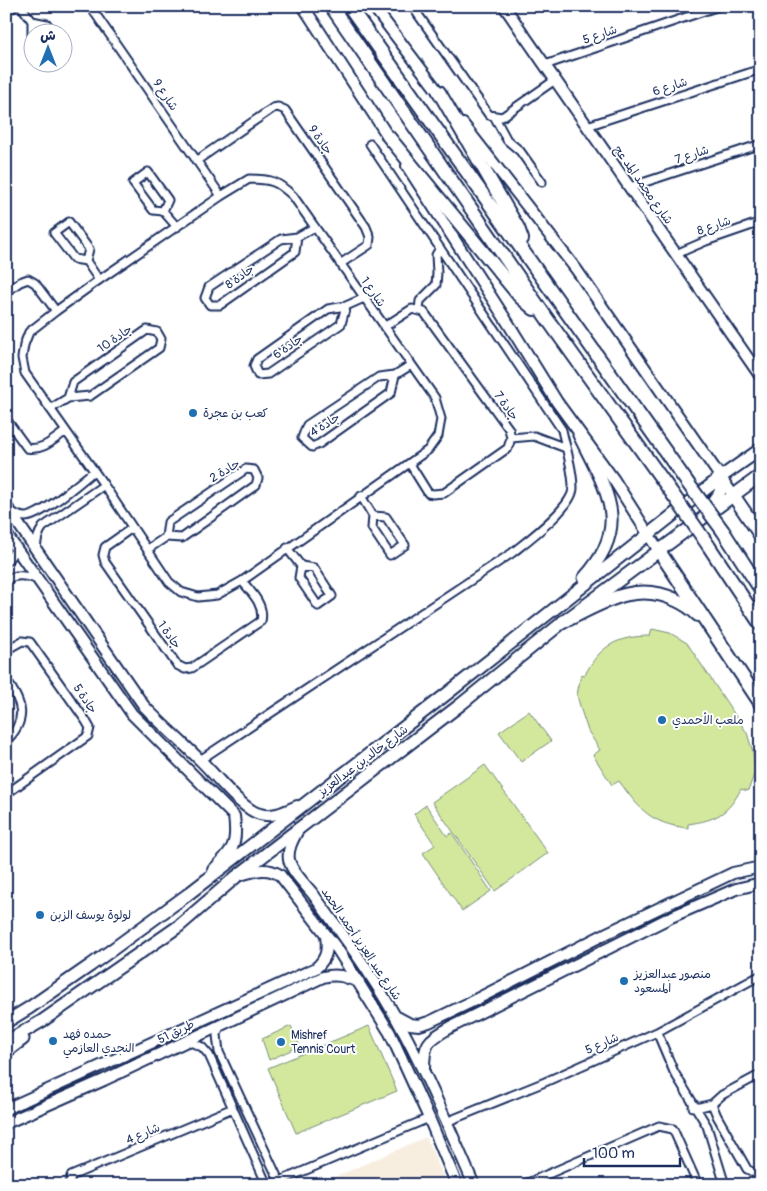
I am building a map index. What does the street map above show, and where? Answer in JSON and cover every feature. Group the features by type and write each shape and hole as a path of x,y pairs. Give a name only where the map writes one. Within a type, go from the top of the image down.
{"highway":[{"path":"330,6 548,320 674,496 761,625"},
{"path":"349,6 722,531 761,590"},
{"path":"439,92 518,228 529,258"},
{"path":"388,136 520,297 548,320"},
{"path":"733,495 761,536"},
{"path":"660,551 761,704"},
{"path":"563,622 622,595 647,592 668,596 687,605 713,630"}],"main road":[{"path":"556,607 597,564 609,537 611,509 606,490 579,435"},
{"name":"شارع خالد بن عبدالعزيز","path":"6,1022 29,1008 187,895 448,693 721,477 761,449"},
{"name":"شارع خالد بن عبدالعزيز","path":"6,1042 42,1021 179,926 237,876 460,705 563,622 761,474"},
{"path":"689,529 717,498 722,487 721,477"},
{"path":"660,551 659,543 662,532 703,492"},
{"path":"448,693 457,692 461,700 460,705"},
{"path":"6,1012 29,1008"},
{"path":"6,1052 24,1039 42,1021"}],"street":[{"path":"6,12 15,6"},
{"path":"21,6 32,21 37,22"},
{"name":"شارع 9","path":"90,6 221,196"},
{"path":"303,6 557,402 579,435 614,480 660,551"},
{"path":"412,6 489,115 502,117 555,80"},
{"name":"شارع محمد المد عج","path":"504,6 761,377"},
{"name":"شارع 5","path":"545,66 719,6"},
{"path":"376,8 576,269 733,495"},
{"name":"شارع 6","path":"587,126 761,69"},
{"name":"جادة 9","path":"196,160 273,108 278,107 285,110 366,226 370,237 369,245 340,264"},
{"path":"494,116 507,140 520,151 542,182"},
{"path":"200,760 512,553 537,534 570,500 573,489 562,430 370,144"},
{"name":"شارع 7","path":"630,188 761,144"},
{"path":"163,211 168,200 148,172 133,183 152,210 163,211 177,227"},
{"name":"شارع 1","path":"249,179 268,179 280,184 293,196 435,398 441,418 438,436 428,450 410,464 361,496 242,581 217,595 198,597 181,592 169,582 104,485 25,373 22,358 24,344 29,332 56,310 221,196 249,179"},
{"path":"86,261 74,260 54,233 69,222 89,249 86,261 99,280"},
{"name":"شارع 8","path":"676,254 706,240 761,222"},
{"name":"جادة 8","path":"297,237 295,252 220,305 210,305 205,298 209,288 281,239 297,237 315,227"},
{"path":"384,327 412,309 419,310 420,301 436,285 436,255 440,248"},
{"path":"6,292 20,282 28,280 35,283 56,310"},
{"name":"جادة 6","path":"346,306 341,324 268,374 258,375 254,366 257,359 328,308 346,306 364,298"},
{"name":"جادة 7","path":"410,464 428,493 444,493 508,448 510,438 509,429 424,312 419,310"},
{"name":"جادة 10","path":"50,409 68,398 90,396 159,348 161,339 157,332 147,330 73,382 68,398"},
{"name":"جادة 4","path":"395,375 391,393 319,444 312,447 302,438 307,426 379,377 395,375 411,365"},
{"path":"6,419 27,448 42,448 66,431"},
{"path":"510,438 534,436 566,448"},
{"name":"جادة 2","path":"148,549 166,537 182,538 256,485 258,478 254,470 246,469 168,522 166,537"},
{"path":"7,507 15,515 24,517 38,514 94,471"},
{"path":"36,551 36,539 43,527 104,485"},
{"path":"361,496 373,516 372,528 390,555 404,546 386,517 373,516"},
{"path":"7,507 144,706 164,727 251,811 262,815 278,814 308,802"},
{"name":"جادة 1","path":"132,528 105,547 103,555 105,562 177,665 185,669 192,668 260,621 262,615 261,607 242,581"},
{"path":"6,534 78,634 132,714 234,816 235,840 230,853 187,895"},
{"path":"6,562 14,552 15,546"},
{"path":"287,548 301,566 314,568 332,596 318,606 299,578 301,566"},
{"path":"6,580 13,576 38,579"},
{"path":"78,634 85,640 91,640 90,626"},
{"name":"جادة 5","path":"6,650 22,641 30,642 90,728 88,736 6,794"},
{"path":"94,658 96,651 100,649 106,650"},
{"path":"6,680 17,696 21,718 16,731 6,741"},
{"path":"228,808 233,811 240,810 240,800"},
{"name":"شارع عبد العزيز أحمد الحمد","path":"300,827 289,848 289,861 373,978 424,1073 474,1185"},
{"path":"394,1016 410,1024 419,1025 469,1003 733,873 761,867"},
{"name":"شارع عبد العزيز أحمد الحمد","path":"237,876 260,869 272,870 280,875 338,950 390,1033 457,1185"},
{"path":"293,892 292,888 295,882 305,883"},
{"path":"424,1073 424,1050 432,1038 474,1014 671,917 736,889 761,883"},
{"path":"666,905 671,917"},
{"path":"653,911 659,923"},
{"name":"طريق 51","path":"6,1109 316,968 324,961 328,945 326,935"},
{"name":"شارع 5","path":"446,1122 544,1082 657,1032 761,975"},
{"name":"طريق 51","path":"6,1124 323,977 345,976 359,982"},
{"path":"290,980 297,989"},
{"path":"469,1003 470,1010 474,1014"},
{"path":"220,1025 217,1034 219,1052 281,1183 429,1118"},
{"path":"657,1032 674,1072 693,1107 707,1126 725,1185"},
{"path":"188,1041 202,1047 209,1056 267,1185"},
{"path":"209,1056 219,1052"},
{"path":"85,1073 91,1086"},
{"path":"693,1107 712,1104 722,1095 761,1074"},
{"path":"74,1078 80,1091"},
{"path":"712,1104 747,1168 756,1174 761,1174"},
{"name":"شارع 4","path":"69,1185 71,1176 233,1108"},
{"path":"523,1185 659,1126 673,1129 698,1185"},
{"path":"6,1180 8,1185"}],"shaded area":[{"path":"426,1137 447,1185 317,1185"}],"green space":[{"name":"ملعب الأحمدي","path":"652,629 670,633 687,643 747,733 753,752 755,772 748,791 741,789 726,810 714,818 688,824 688,828 655,819 640,808 619,781 612,785 593,755 600,750 588,731 577,695 581,674 585,675 590,665 603,650 628,638 650,636"},
{"path":"529,711 551,741 521,762 499,732"},
{"path":"485,765 548,853 495,891 432,802"},
{"path":"426,805 447,836 452,833 491,891 462,911 423,853 435,845 414,814"},
{"name":"Mishref Tennis Court","path":"291,1026 300,1046 269,1060 262,1039"},
{"path":"369,1026 397,1091 296,1133 268,1068"}],"place":[{"name":"كعب بن عجرة","path":"193,413"},
{"name":"ملعب الأحمدي","path":"662,720"},
{"name":"لولوة يوسف الزبن","path":"40,915"},
{"name":"منصور عبدالعزيز المسعود","path":"624,981"},
{"name":"حمده فهد النجدي العازمي","path":"53,1041"},
{"name":"Mishref Tennis Court","path":"281,1042"}]}
